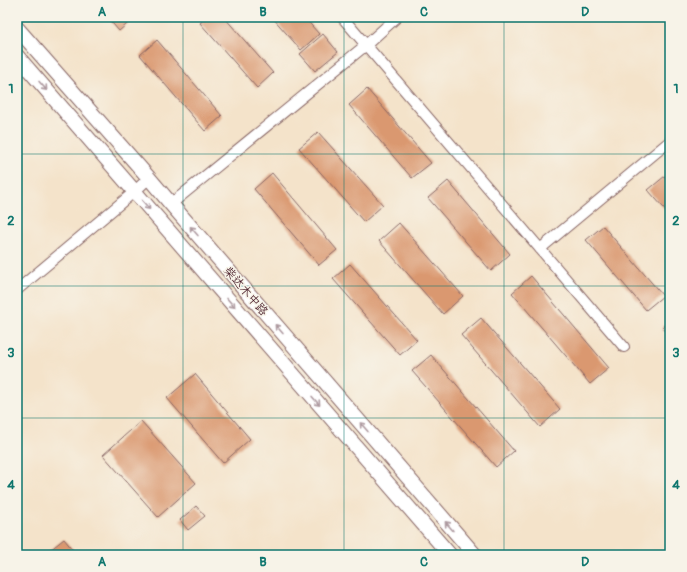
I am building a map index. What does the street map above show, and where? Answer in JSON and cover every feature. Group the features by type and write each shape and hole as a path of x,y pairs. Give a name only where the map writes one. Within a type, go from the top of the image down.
{"main road":[{"name":"柴达木中路","path":"17,28 149,178 475,555"},
{"name":"柴达木中路","path":"17,56 450,555"}],"street":[{"path":"342,17 624,347"},
{"path":"171,204 366,45 397,17"},
{"path":"540,249 670,141"},
{"path":"17,290 149,178"}],"building":[{"path":"107,17 135,17 119,31"},
{"path":"207,17 224,17 273,73 257,88 200,23"},
{"path":"272,17 304,17 319,34 301,50"},
{"path":"323,34 338,52 315,71 300,54"},
{"path":"157,40 222,116 205,131 140,55"},
{"path":"367,89 431,163 412,178 349,105"},
{"path":"318,132 383,205 364,222 299,148"},
{"path":"272,173 337,250 319,265 254,189"},
{"path":"665,176 670,182 670,215 648,190"},
{"path":"448,181 510,254 491,271 428,198"},
{"path":"399,223 463,296 443,314 379,241"},
{"path":"603,226 663,296 646,310 586,240"},
{"path":"350,264 417,340 400,355 333,279"},
{"path":"531,276 609,368 590,384 512,293"},
{"path":"481,318 560,409 540,427 461,335"},
{"path":"670,321 670,336 662,327"},
{"path":"431,355 514,451 496,467 412,371"},
{"path":"195,374 250,439 223,463 167,398"},
{"path":"141,421 196,483 158,517 103,455"},
{"path":"196,506 205,516 188,530 180,520"},
{"path":"64,539 77,555 44,555"}]}
